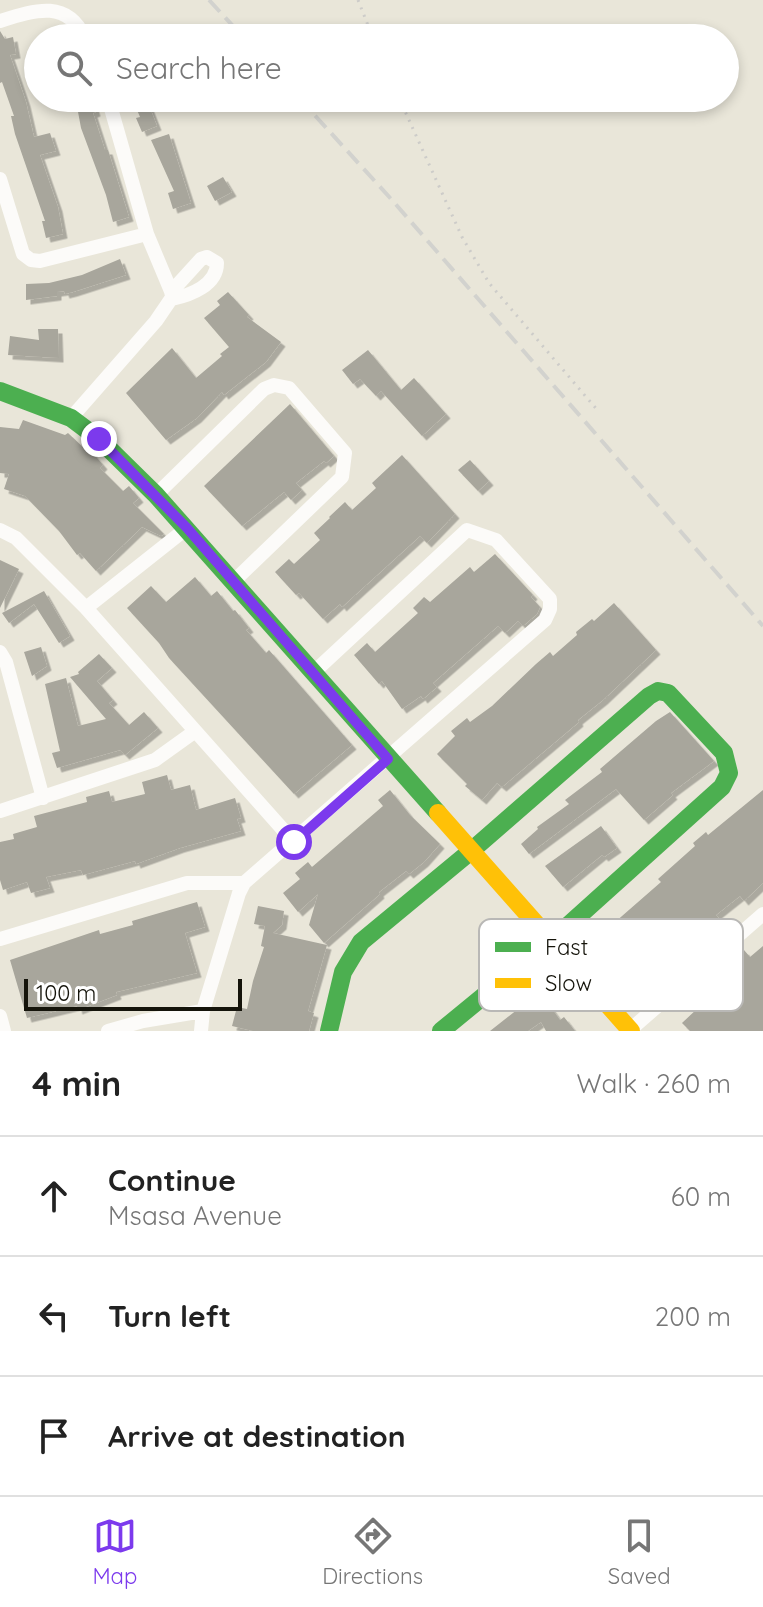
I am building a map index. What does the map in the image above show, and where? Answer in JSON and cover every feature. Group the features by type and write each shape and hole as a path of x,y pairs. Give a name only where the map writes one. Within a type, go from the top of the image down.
{"street":[{"path":"0,21 55,6 65,9 78,24"},
{"path":"71,418 172,295 147,234 112,112"},
{"path":"0,179 23,254 31,260 40,261 147,234"},
{"path":"156,495 264,389 274,385 289,388 345,453 342,477 234,581"},
{"path":"0,391 71,418 99,439 156,495 533,919"},
{"path":"86,608 187,528"},
{"path":"0,530 16,538 86,608 294,842"},
{"path":"201,1031 203,1011 244,883 545,620 550,599 496,540 467,530 314,672"},
{"path":"0,652 6,662 43,798"},
{"path":"329,1031 351,952 653,693 668,693 693,717 727,760 729,773 726,781 575,919"},
{"path":"0,811 155,760 194,732"},
{"path":"0,939 187,883 244,883"},
{"path":"743,932 763,914"},
{"path":"441,1031 479,1000"},
{"path":"108,1031 143,1021 203,1011"},
{"path":"613,1011 630,1031 653,1011"},
{"path":"0,1016 4,1031"}],"path":[{"path":"358,0 367,24"},
{"path":"405,112 462,237 489,283 599,412"}],"building":[{"path":"0,31 5,39 13,37 16,54 10,55 24,96 24,112 28,112 34,137 50,133 56,151 40,155 58,207 63,234 46,238 42,221 45,221 15,134 11,116 14,116 0,83"},
{"path":"78,112 96,112 93,113 129,217 113,222"},
{"path":"138,112 152,112 157,126 142,132 136,118 140,117"},
{"path":"169,134 191,203 173,209 168,193 174,191 151,140"},
{"path":"223,177 232,192 215,201 207,186"},
{"path":"120,259 126,275 65,294 64,291 57,292 57,296 26,300 26,284 49,283 82,275"},
{"path":"228,292 249,315 247,317 281,342 266,362 224,395 222,392 197,418 166,440 126,393 172,348 196,378 222,356 220,354 229,347 204,318 220,305 217,301"},
{"path":"38,329 58,329 59,358 8,355 10,336 39,340"},
{"path":"368,350 401,390 414,378 446,414 422,436 381,391 376,396 360,379 353,384 342,370"},
{"path":"290,404 334,456 296,483 302,490 291,500 284,492 242,526 204,486"},
{"path":"23,420 65,435 68,433 89,453 91,451 103,465 100,468 123,491 129,486 139,498 133,503 164,534 161,536 142,527 96,571 80,553 77,555 25,496 4,489 9,474 0,473 0,427 19,429"},
{"path":"402,455 455,514 427,543 420,536 342,607 340,604 323,619 275,572 289,559 294,564 320,540 314,533 329,517 345,502 352,510 376,488 372,483"},
{"path":"470,460 489,481 478,491 458,470"},
{"path":"495,554 533,595 531,597 540,607 537,614 523,626 518,621 505,633 498,626 433,683 437,687 423,699 421,696 402,709 382,681 379,684 354,655 367,643 375,652 418,613 413,608 424,597 430,602 470,567 474,572"},
{"path":"0,560 19,569 0,608"},
{"path":"195,577 211,596 217,591 235,610 249,628 246,630 266,653 269,650 352,745 294,794 127,608 151,586 166,602"},
{"path":"44,591 70,636 59,643 34,604 9,623 2,613"},
{"path":"614,603 656,650 579,722 502,787 497,783 482,800 437,754 455,736 451,731 467,718 470,722 492,706 550,652 553,656 577,635 576,632"},
{"path":"41,647 47,666 32,676 24,652"},
{"path":"99,654 112,668 97,681 113,700 109,703 129,725 144,712 158,728 125,755 120,750 57,768 52,753 60,751 45,684 66,678 78,726 106,719 70,677 79,674"},
{"path":"670,712 714,761 671,793 673,795 644,820 616,789 529,854 521,844 537,827 569,804 565,800"},
{"path":"167,775 171,790 190,785 196,810 235,798 241,831 136,864 135,861 83,875 81,870 46,877 50,888 31,893 27,882 3,890 0,842 14,839 13,834 37,827 34,816 87,802 86,797 109,791 112,802 145,794 142,782"},
{"path":"390,790 440,844 424,862 409,874 406,871 379,892 324,943 309,925 318,894 298,912 283,893 300,879 295,873 308,862 312,867 383,806 378,800"},
{"path":"763,790 763,883 744,901 740,896 716,915 719,919 619,919 661,882 658,879 695,846 693,843 706,832 708,835"},
{"path":"601,826 617,848 604,857 602,855 563,887 545,866"},
{"path":"197,902 205,927 185,933 197,973 116,992 117,995 78,1010 77,1006 27,1018 10,960 99,930 100,934 133,925 132,921"},
{"path":"258,906 284,911 282,925 273,933 327,945 308,1011 314,1013 309,1031 253,1031 232,1026 237,1007 247,1009 264,947 261,946 265,926 254,924"},
{"path":"763,946 763,1031 690,1031 682,1023 695,1011 743,1011 743,951 750,957"},
{"path":"516,1011 554,1011 560,1020 564,1017 575,1031 546,1031 541,1022 528,1031 490,1031"}],"railway":[{"path":"209,0 231,24"},
{"path":"312,112 763,626"}],"traffic: fast":[{"path":"0,391 71,418 99,439 156,495 438,813"},
{"path":"329,1031 343,972 361,942 649,696 658,691 668,693 724,753 729,773 722,787 575,919"},
{"path":"441,1031 479,1000"}],"traffic: slow":[{"path":"438,813 532,919"},
{"path":"613,1011 631,1031"}],"route":[{"path":"99,439 187,528 388,759 294,842"}]}
